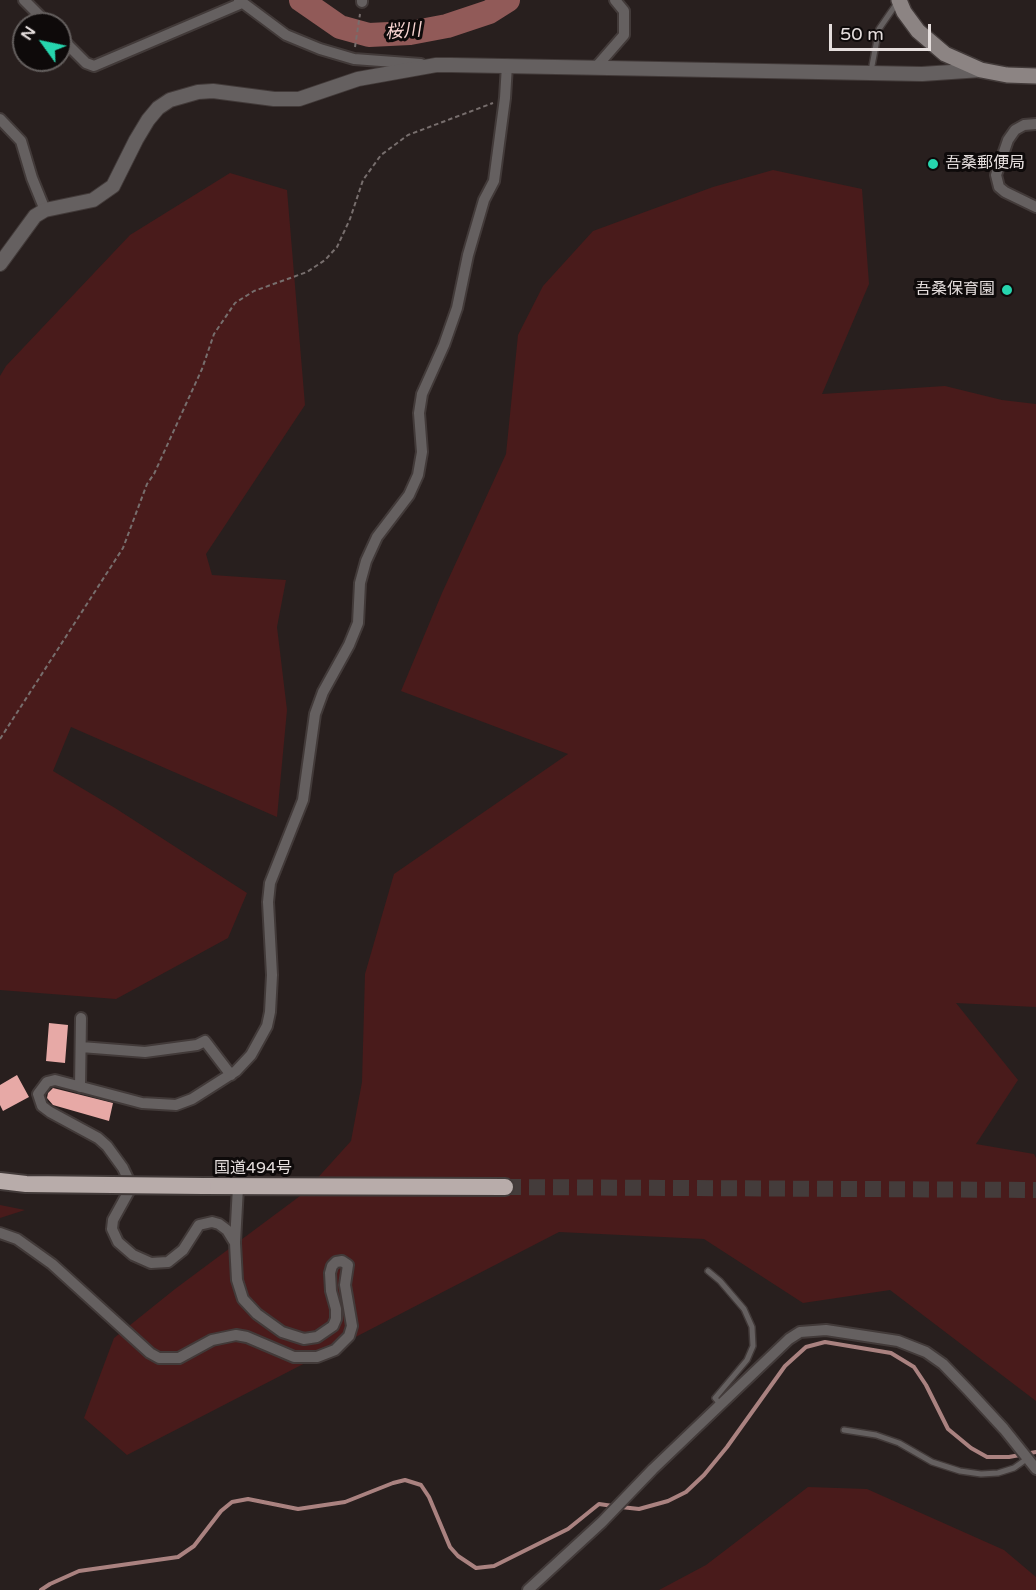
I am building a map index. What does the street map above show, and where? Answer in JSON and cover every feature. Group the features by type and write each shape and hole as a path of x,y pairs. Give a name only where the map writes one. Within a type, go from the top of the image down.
{"highway":[{"name":"国道494号","path":"0,1181 26,1184 238,1187 505,1187"}],"main road":[{"path":"899,0 911,22 927,40 945,54 981,70 1007,75 1036,76"}],"street":[{"path":"24,0 36,12"},
{"path":"597,66 624,35 624,11 615,0"},
{"path":"72,49 86,63 94,66 241,1 286,35 354,59 436,65 597,66 922,74 981,70"},
{"path":"0,264 35,216 45,210 79,204 103,195 116,181 148,120 158,108 186,94 213,91 274,99 299,99 358,79 436,65"},
{"path":"235,1242 227,1230 219,1224 206,1222 199,1225 176,1257 160,1263 142,1260 133,1255 118,1242 112,1229 113,1220 129,1191 130,1183 123,1168 98,1138 42,1106 38,1094 47,1082 54,1080 142,1103 176,1105 192,1099 231,1075 250,1055 267,1026 272,975 268,902 270,884 303,800 315,714 323,692 349,645 358,623 360,583 366,561 377,537 409,495 418,475 422,452 418,413 422,394 444,345 457,308 484,200 494,182 507,65"},
{"path":"0,119 21,141 45,210"},
{"path":"1036,124 1024,125 1016,130 1008,140 996,175 999,187 1005,192 1036,207"},
{"path":"80,1087 81,1018"},
{"path":"81,1047 145,1052 197,1045 205,1041 231,1075"},
{"path":"0,1233 17,1239 34,1250 150,1353 159,1358 179,1358 212,1340 236,1335 248,1337 283,1354 304,1359 335,1350 344,1343 352,1326 345,1285 348,1265 342,1261 332,1266 331,1291 336,1319 333,1326 317,1337 304,1339 292,1337 256,1314 240,1295 237,1280 235,1242 238,1187"},
{"path":"528,1590 602,1522 652,1469 720,1404 789,1339 800,1332 826,1330 898,1341 914,1346 943,1364 1004,1429 1036,1468"}],"lane":[{"path":"871,73 879,29 899,0"},
{"path":"708,1272 720,1281 744,1309 752,1328 753,1346 747,1360 715,1398 720,1404"},
{"path":"844,1430 876,1434 899,1443 932,1462 960,1471 981,1474 998,1473 1014,1468 1028,1458"}],"path":[{"path":"355,49 362,1"},
{"path":"0,739 123,548 147,484 202,369 214,334 235,303 254,291 307,272 326,260 337,247 350,219 363,180 381,155 408,135 505,98"}],"shaded area":[{"path":"773,170 862,189 869,284 822,394 945,386 1002,400 1036,404 1036,1007 956,1003 1018,1080 976,1144 1034,1154 1036,1158 1036,1401 890,1290 803,1303 704,1239 559,1232 127,1455 84,1418 114,1338 175,1289 304,1193 351,1141 362,1082 365,974 394,874 568,754 401,691 442,593 506,454 518,335 543,286 593,231 713,187"},
{"path":"230,173 287,190 305,405 206,554 212,575 286,580 277,627 287,710 277,817 71,727 53,771 247,893 228,938 116,999 0,990 0,376 6,366 130,235"},
{"path":"0,1205 25,1210 0,1218"},
{"path":"808,1487 867,1489 1004,1550 1036,1577 1036,1590 659,1590 706,1565"}],"building":[{"path":"49,1023 68,1025 65,1063 46,1061"},
{"path":"17,1075 29,1097 3,1111 0,1105 0,1085"},
{"path":"53,1088 113,1103 109,1121 53,1105 47,1098"}],"waterway":[{"name":"桜川","path":"301,0 340,27 369,35 410,33 447,26 489,12 508,0"},
{"path":"621,1507 639,1509 668,1501 686,1492 704,1475 727,1447 785,1366 806,1347 825,1342 891,1353 914,1367 926,1385 948,1429 971,1448 987,1457 1009,1457 1036,1452"},
{"path":"41,1590 79,1571 178,1557 194,1546 221,1511 232,1502 248,1499 298,1509 345,1502 405,1480 421,1485 429,1497 450,1547 458,1556 476,1568 494,1566 568,1529 599,1504 613,1506"}],"tunnel":[{"path":"505,1187 1036,1190"}],"place":[{"name":"吾桑郵便局","path":"933,164"},
{"name":"吾桑保育園","path":"1007,290"}]}
